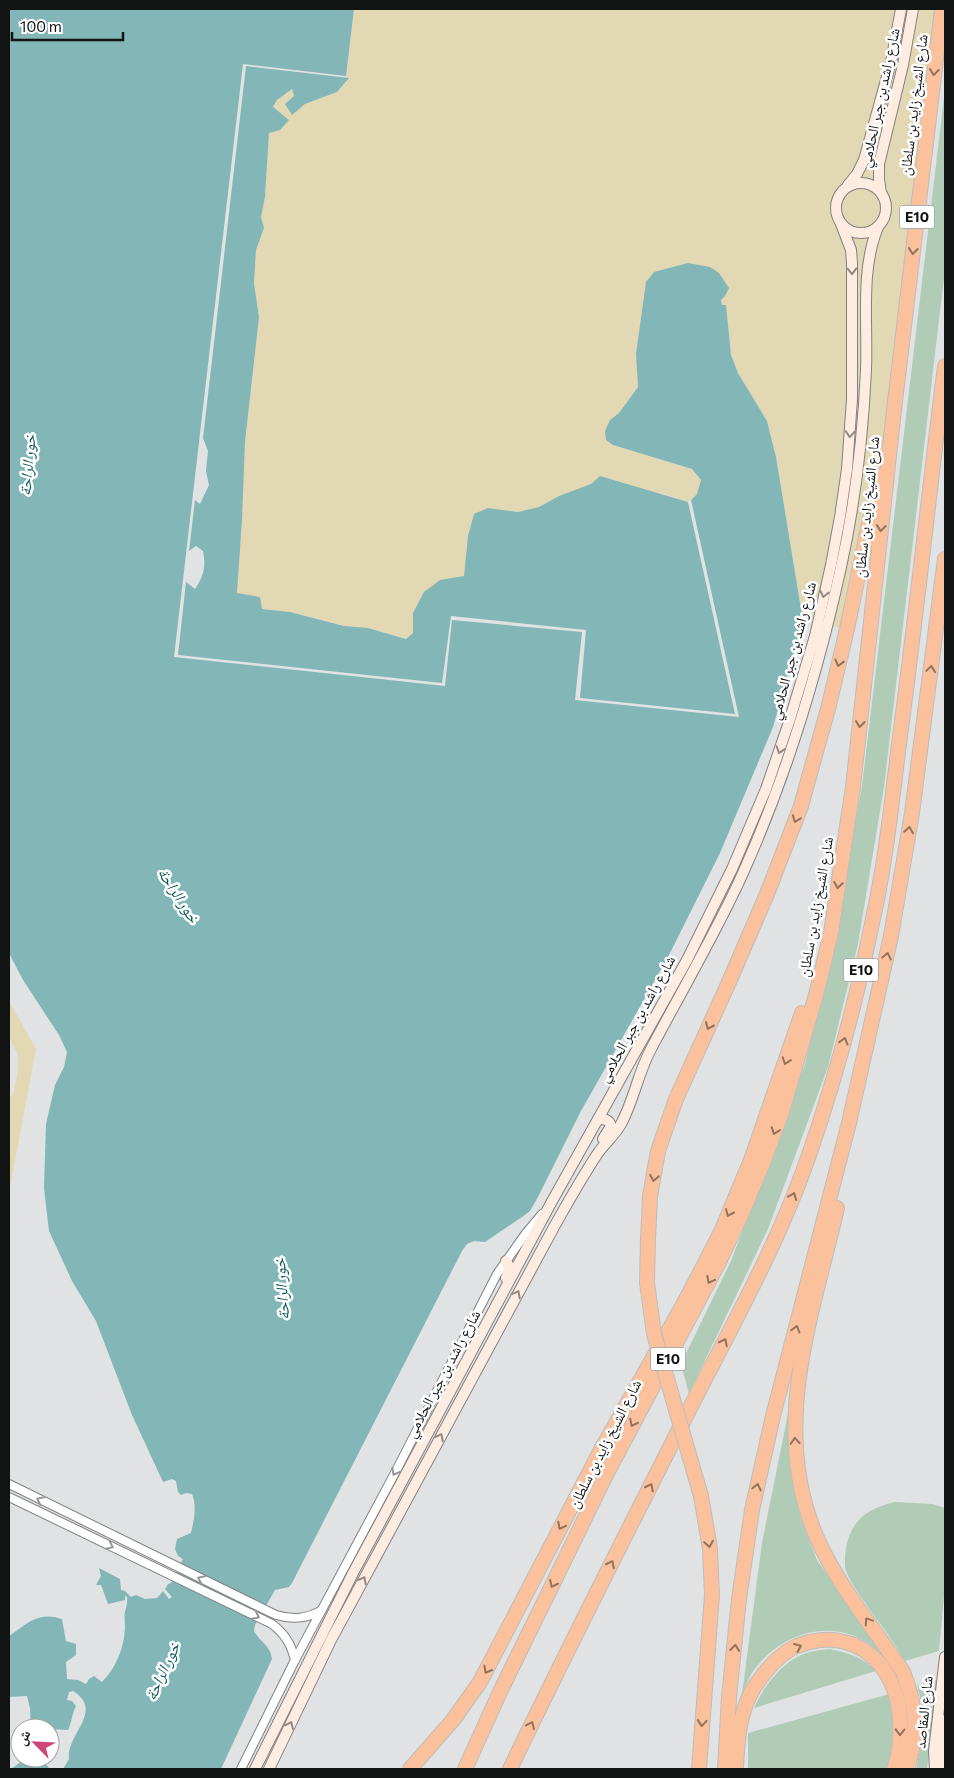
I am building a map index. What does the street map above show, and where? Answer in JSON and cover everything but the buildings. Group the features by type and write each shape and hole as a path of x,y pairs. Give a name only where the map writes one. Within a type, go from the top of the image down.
{"highway":[{"name":"شارع الشيخ زايد بن سلطان","path":"465,1769 500,1692 606,1475 719,1262 742,1213 782,1112 813,1004 831,933 853,787 894,410 942,9"},
{"name":"E10","path":"510,1769 610,1565 758,1276 785,1217 809,1157 829,1095 846,1032 876,903 890,818 945,366"},
{"path":"699,1769 712,1595 710,1549 701,1496 654,1334 648,1283 650,1196 658,1151 676,1099 767,894 801,806 829,705 847,629 894,410"},
{"path":"736,1769 731,1749 729,1696 739,1599 752,1510 773,1416 849,1123 878,997 902,878 941,615 945,559"},
{"path":"410,1769 453,1720 480,1682 601,1450 703,1267 751,1160 831,933"},
{"path":"849,1123 843,1179 815,1297 797,1386 794,1428 797,1472 804,1507 817,1539 889,1663 890,1678 904,1692 915,1729 913,1751 907,1769"},
{"path":"725,1769 751,1693 778,1659 796,1647 830,1640 850,1644 889,1663"},
{"path":"894,1769 900,1746 900,1708 904,1692"}],"main road":[{"name":"شارع راشد بن جبر الحلامي","path":"848,186 864,160 886,79 901,9"},
{"name":"شارع راشد بن جبر الحلامي","path":"881,193 879,164 903,65 913,9"},
{"path":"855,183 870,184 881,193 886,207 878,227 871,231 855,233 841,224 835,208 841,191 855,183"},
{"name":"شارع راشد بن جبر الحلامي","path":"255,1769 354,1574 551,1203 687,960 732,869 766,790 815,636 831,565 848,469 853,346 852,263 851,250 841,224"},
{"name":"شارع راشد بن جبر الحلامي","path":"269,1769 331,1640 554,1227 589,1166 620,1127 650,1051 698,963 742,874 776,793 800,724 842,565 850,517 864,398 869,256 878,227"},
{"path":"589,1166 590,1158 610,1126 607,1120 598,1119"},
{"path":"496,1307 498,1294 510,1268 506,1261"},
{"name":"شارع المقاصد","path":"935,1769 934,1751 943,1709 945,1657"},
{"name":"شارع المقاصد","path":"939,1769 941,1766 945,1720"}],"street":[{"path":"241,1769 295,1660 497,1274 526,1233 551,1203"},
{"path":"9,1484 276,1615 290,1619 304,1618 322,1610"},
{"path":"9,1497 272,1624 283,1633 290,1644 295,1660"}],"green space":[{"path":"945,89 945,269 884,787 858,944 828,1067 768,1229 689,1394 681,1364 731,1261 805,1064 833,946 862,786"},
{"path":"788,1414 790,1459 800,1516 817,1560 888,1663 872,1646 854,1636 838,1632 822,1631 807,1633 777,1647 765,1657 752,1673 742,1694 762,1543"},
{"path":"895,1502 932,1504 945,1508 945,1585 939,1651 905,1661 856,1589 845,1566 848,1538 857,1523 869,1512"},
{"path":"830,1649 855,1656 866,1662 876,1671 754,1708 767,1685 792,1660 803,1654"},
{"path":"937,1680 927,1769 916,1769 923,1736 923,1709 917,1685"},
{"path":"893,1693 898,1730 889,1769 748,1769 748,1733"}],"sand":[{"path":"354,9 942,9 894,410 847,629 803,621 776,457 767,421 738,373 731,355 726,306 722,305 721,300 636,354 638,387 619,413 610,420 613,445 692,469 701,480 697,494 688,502 664,494 591,484 559,496 539,507 518,512 488,509 468,536 464,577 440,580 413,613 413,633 406,639 368,628 344,626 290,612 262,609 237,593 245,442 259,317 254,283 256,250 264,228 261,217 265,197 268,142 273,108 277,100 292,89 294,96 292,115 305,104 337,92 349,78 346,76"},
{"path":"9,1001 36,1049 9,1193 9,1099 13,1094 18,1071 18,1055 9,1037"}],"water":[{"name":"خور الراحة","path":"9,9 354,9 346,76 243,64 174,657 445,686 452,620 582,632 575,700 739,717 691,500 697,494 701,480 692,469 613,445 606,440 605,431 610,420 619,413 638,387 636,354 646,282 654,272 688,263 710,267 719,273 729,288 721,300 722,305 726,305 731,355 738,373 767,421 776,457 803,621 773,727 720,853 668,957 581,1111 538,1197 530,1211 522,1217 485,1242 474,1241 467,1244 462,1251 292,1583 289,1587 275,1590 255,1625 254,1631 256,1635 270,1651 272,1659 221,1769 63,1769 69,1759 73,1741 85,1715 82,1699 73,1691 69,1692 67,1700 72,1701 76,1706 68,1730 60,1730 60,1718 30,1718 27,1696 9,1697 9,1636 28,1623 46,1616 62,1619 66,1641 76,1644 76,1655 66,1662 67,1679 78,1680 86,1684 94,1676 102,1682 115,1664 121,1650 127,1597 125,1596 125,1600 108,1604 101,1585 96,1585 101,1576 99,1568 120,1579 121,1590 131,1597 136,1595 145,1599 157,1598 163,1591 169,1599 172,1597 165,1589 171,1583 183,1559 178,1556 175,1549 177,1539 191,1533 195,1508 192,1494 186,1493 181,1495 178,1492 176,1481 172,1479 163,1482 132,1415 96,1321 72,1281 49,1231 44,1188 46,1124 55,1085 64,1067 67,1052 59,1035 23,980 9,953"},
{"path":"246,66 349,78 337,92 305,104 292,115 285,104 294,96 292,89 277,100 273,107 289,120 280,130 269,133 265,197 261,217 264,228 256,250 254,283 259,317 245,442 237,593 260,597 262,609 290,612 344,626 368,628 406,639 413,633 413,613 424,592 440,580 464,576 468,536 474,514 488,508 518,512 539,507 559,496 591,484 600,476 688,502 735,714 580,698 586,630 451,616 442,683 178,655 186,582 195,589 204,566 203,551 196,546 189,551 195,500 200,504 209,485 206,471 208,451 203,438"},
{"path":"49,1768 50,1769 11,1769"}]}
